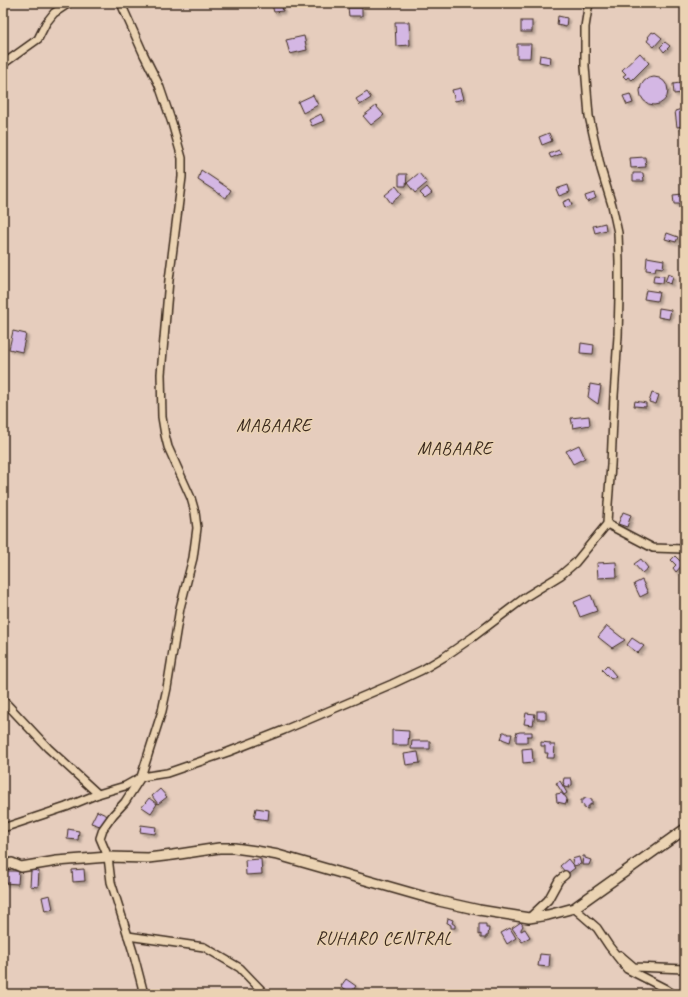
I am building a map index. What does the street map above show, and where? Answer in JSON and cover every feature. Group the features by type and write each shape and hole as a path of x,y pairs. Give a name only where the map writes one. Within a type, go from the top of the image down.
{"street":[{"path":"3,64 38,39 46,23 54,13 69,3"},
{"path":"122,3 144,55 159,85 172,122 182,158 182,177 169,280 161,374 162,416 168,447 191,498 197,528 193,558 180,608 162,710 141,777 125,802 103,829 100,838 108,857 111,882 144,994"},
{"path":"3,828 66,807 98,794 126,786 141,777 167,773 228,752 284,730 422,670 473,638 527,596 561,575 575,563 607,524 618,336 619,261 618,233 589,116 585,66 585,27 590,3"},
{"path":"607,524 653,548 683,549 685,547"},
{"path":"3,700 48,748 98,794"},
{"path":"3,866 12,863 20,867 56,861 108,857 148,858 219,848 234,848 278,855 440,901 529,918 574,908 685,829"},
{"path":"529,918 548,900 560,880 565,875"},
{"path":"574,908 597,928 627,969 673,994"},
{"path":"128,936 204,947 240,968 265,994"},
{"path":"609,946 634,967 685,969"}],"building":[{"path":"281,3 283,11 274,12 272,5"},
{"path":"348,8 362,8 362,16 349,16"},
{"path":"558,16 567,18 566,27 557,25"},
{"path":"521,21 532,21 532,32 521,32"},
{"path":"395,22 409,22 410,45 396,46"},
{"path":"652,32 655,32 662,38 654,47 647,41"},
{"path":"304,36 307,50 290,54 286,40"},
{"path":"665,42 670,46 664,52 660,47"},
{"path":"517,44 531,44 530,58 517,58"},
{"path":"640,53 649,63 632,80 628,77 626,79 623,76 626,74 622,70"},
{"path":"540,55 551,57 550,64 539,62"},
{"path":"654,77 664,81 668,91 664,101 654,105 644,101 640,91 644,81"},
{"path":"680,83 681,93 674,94 673,84"},
{"path":"461,88 464,99 455,101 452,90"},
{"path":"367,92 371,98 360,105 356,99"},
{"path":"630,94 633,103 627,105 623,96"},
{"path":"313,95 318,105 303,113 298,102"},
{"path":"376,106 384,115 371,125 363,116"},
{"path":"682,109 684,126 677,127 675,111"},
{"path":"321,114 324,121 312,126 309,120"},
{"path":"549,133 552,141 542,145 539,137"},
{"path":"559,150 561,154 551,158 549,154"},
{"path":"645,157 646,167 631,168 630,158"},
{"path":"201,170 231,190 226,198 198,180"},
{"path":"419,173 427,183 415,193 407,183"},
{"path":"633,173 643,173 644,181 633,181"},
{"path":"399,174 407,174 406,186 399,186"},
{"path":"568,185 570,192 559,196 556,189"},
{"path":"396,186 402,194 391,203 385,195"},
{"path":"427,187 432,193 425,198 420,193"},
{"path":"594,193 596,198 587,202 585,196"},
{"path":"683,194 685,207 679,208 679,204 674,204 673,195"},
{"path":"570,199 572,205 565,208 563,202"},
{"path":"605,223 606,230 595,233 593,226"},
{"path":"667,233 678,237 676,242 665,239"},
{"path":"647,257 664,260 663,268 656,267 655,271 646,270"},
{"path":"668,274 673,276 671,284 665,282"},
{"path":"654,275 664,276 663,283 653,282"},
{"path":"646,290 659,292 657,301 644,299"},
{"path":"659,308 671,310 669,319 658,317"},
{"path":"13,331 26,334 22,352 9,349"},
{"path":"581,343 594,345 593,354 580,353"},
{"path":"590,384 601,386 598,404 588,397"},
{"path":"652,393 659,395 656,404 649,402"},
{"path":"635,401 646,403 646,407 634,406"},
{"path":"589,416 590,425 573,428 571,418"},
{"path":"579,445 585,458 573,464 566,451"},
{"path":"623,512 631,515 627,527 618,524"},
{"path":"675,556 683,564 676,572 673,568 676,565 671,560"},
{"path":"641,559 648,568 642,573 634,564"},
{"path":"616,562 617,577 598,578 597,563"},
{"path":"642,580 648,593 640,597 634,584"},
{"path":"591,595 597,611 580,617 574,602"},
{"path":"607,626 625,640 612,648 598,637"},
{"path":"632,638 644,646 638,653 627,645"},
{"path":"607,665 616,676 611,679 602,670"},
{"path":"537,711 546,711 546,719 537,719"},
{"path":"526,713 535,714 533,725 524,724"},
{"path":"392,730 409,731 408,745 392,745"},
{"path":"503,732 512,734 510,742 502,738 501,739"},
{"path":"532,732 532,736 527,736 527,742 516,742 516,733"},
{"path":"412,741 430,741 430,749 411,749"},
{"path":"541,742 555,745 554,758 547,758 548,753 545,753 545,746 541,746"},
{"path":"532,748 533,762 523,763 522,749"},
{"path":"418,752 420,763 406,765 404,754"},
{"path":"564,778 571,778 572,785 569,786 570,788 564,787"},
{"path":"560,781 567,793 564,795 556,783"},
{"path":"160,789 167,797 158,804 152,796"},
{"path":"562,793 567,799 566,804 557,802 556,794"},
{"path":"149,798 157,804 151,813 142,807"},
{"path":"584,798 592,799 592,805 590,804 590,806 588,806 588,809 584,808 584,805 581,804 581,800 584,800"},
{"path":"256,808 269,810 268,820 254,818"},
{"path":"97,811 108,816 100,826 91,823"},
{"path":"141,825 156,827 155,834 140,832"},
{"path":"68,829 79,831 78,840 67,839"},
{"path":"583,856 591,860 589,865 582,865"},
{"path":"579,857 581,864 574,866 572,859"},
{"path":"261,859 262,874 246,875 245,860"},
{"path":"568,859 575,868 567,874 560,866"},
{"path":"84,869 85,881 73,882 72,870"},
{"path":"31,870 39,871 38,887 30,886"},
{"path":"5,871 19,871 18,884 4,883"},
{"path":"50,895 53,909 45,911 42,897"},
{"path":"448,918 453,920 452,923 455,925 455,928 451,928 451,925 447,923"},
{"path":"521,922 523,926 521,931 525,929 530,937 522,942 512,928"},
{"path":"479,924 486,924 486,928 489,928 488,936 486,936 486,938 481,938 481,934 479,935"},
{"path":"510,928 516,938 507,944 501,933"},
{"path":"540,954 550,955 549,967 538,966"},
{"path":"346,979 356,986 351,993 341,986"}],"district":[{"name":"MABAARE","path":"274,425"},
{"name":"MABAARE","path":"455,448"},
{"name":"RUHARO CENTRAL","path":"384,938"}]}
